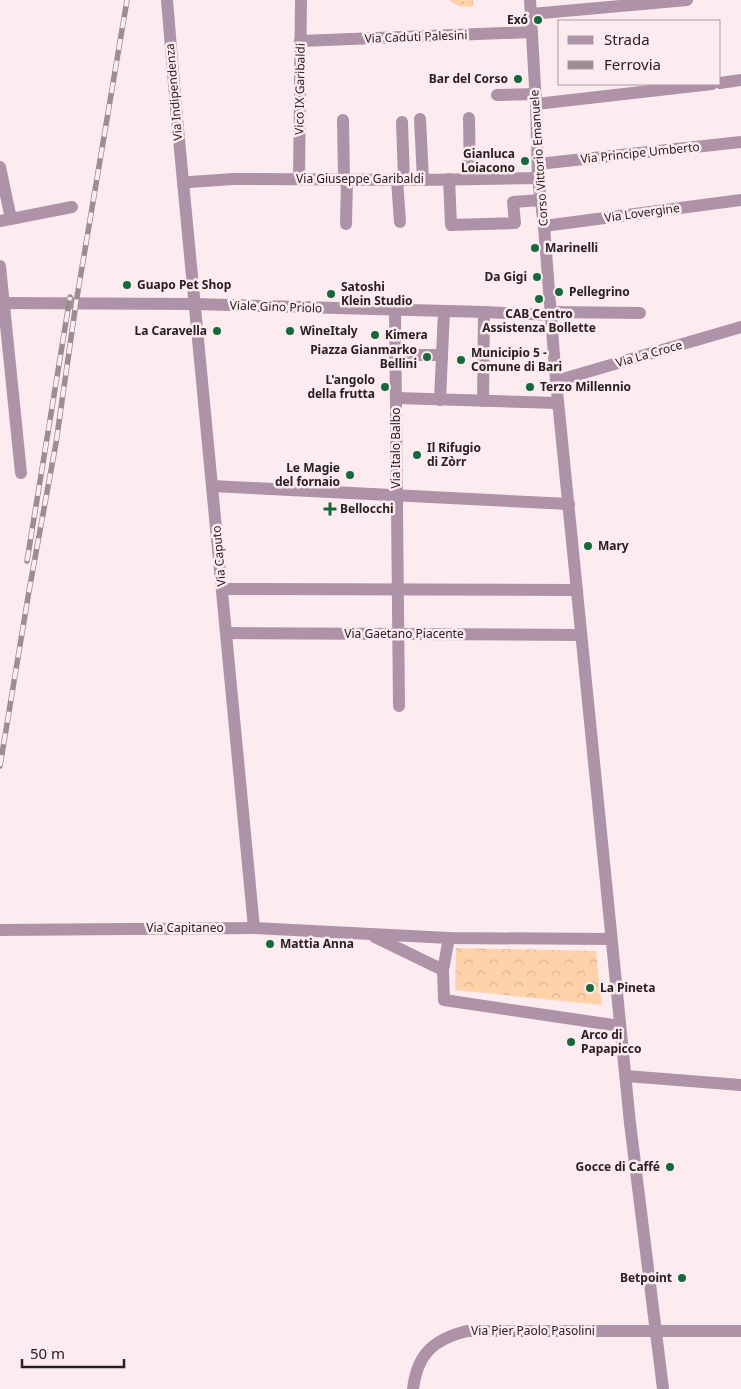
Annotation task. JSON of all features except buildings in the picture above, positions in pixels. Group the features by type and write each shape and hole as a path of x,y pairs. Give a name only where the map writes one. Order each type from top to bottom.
{"street":[{"name":"Via Indipendenza","path":"167,0 183,184"},
{"name":"Vico IX Garibaldi","path":"299,179 301,0"},
{"name":"Corso Vittorio Emanuele","path":"530,0 536,99 538,178 544,226 558,403 630,1123 662,1389"},
{"path":"531,14 687,0"},
{"name":"Via Caduti Palesini","path":"300,42 532,32"},
{"path":"721,83 741,80"},
{"path":"497,95 536,99 700,85"},
{"path":"469,118 470,179"},
{"path":"420,119 423,180"},
{"path":"343,120 346,224"},
{"path":"400,222 402,122"},
{"name":"Via Principe Umberto","path":"538,164 741,142"},
{"path":"0,167 8,206 6,220 72,207"},
{"name":"Via Giuseppe Garibaldi","path":"183,184 233,179 449,180 538,178"},
{"path":"449,180 451,225 515,223 514,202 541,200"},
{"name":"Via Caputo","path":"183,184 254,928"},
{"name":"Via Lovergine","path":"544,226 741,200"},
{"path":"0,266 2,303 21,473"},
{"name":"Viale Gino Priolo","path":"2,303 195,304 484,312 640,313"},
{"name":"Via Italo Balbo","path":"395,310 399,706"},
{"path":"440,400 444,311"},
{"path":"483,401 484,312"},
{"name":"Via La Croce","path":"556,381 741,327"},
{"path":"395,355 442,355"},
{"path":"396,398 558,403"},
{"path":"212,486 569,504"},
{"path":"222,589 577,590"},
{"name":"Via Gaetano Piacente","path":"226,633 581,635"},
{"name":"Via Capitaneo","path":"0,930 254,928 449,938 611,939"},
{"path":"371,935 443,970"},
{"path":"449,938 443,970 444,1000 620,1026"},
{"path":"626,1076 741,1085"},
{"name":"Via Pier Paolo Pasolini","path":"413,1389 415,1375 422,1358 434,1344 450,1335 459,1333 479,1330 741,1331"}],"green space":[{"path":"449,0 473,0 473,7 458,6"},
{"path":"456,948 596,951 602,1005 455,990"}],"railway":[{"path":"0,766 56,443 76,303 127,0"},
{"path":"27,561 70,297"}],"place":[{"name":"Exó","path":"538,20"},
{"name":"Bar del Corso","path":"518,79"},
{"name":"Gianluca Loiacono","path":"525,161"},
{"name":"Marinelli","path":"535,248"},
{"name":"Da Gigi","path":"537,277"},
{"name":"Guapo Pet Shop","path":"127,285"},
{"name":"Pellegrino","path":"559,292"},
{"name":"Satoshi Klein Studio","path":"331,294"},
{"name":"CAB Centro Assistenza Bollette","path":"539,299"},
{"name":"La Caravella","path":"217,331"},
{"name":"WineItaly","path":"290,331"},
{"name":"Kimera","path":"375,335"},
{"name":"Piazza Gianmarko Bellini","path":"427,357"},
{"name":"Municipio 5 - Comune di Bari","path":"461,360"},
{"name":"L'angolo della frutta","path":"385,387"},
{"name":"Terzo Millennio","path":"530,387"},
{"name":"Il Rifugio di Zòrr","path":"417,455"},
{"name":"Le Magie del fornaio","path":"350,475"},
{"name":"Bellocchi","path":"330,509"},
{"name":"Mary","path":"588,546"},
{"name":"Mattia Anna","path":"270,944"},
{"name":"La Pineta","path":"590,988"},
{"name":"Arco di Papapicco","path":"571,1042"},
{"name":"Gocce di Caffé","path":"670,1167"},
{"name":"Betpoint","path":"682,1278"}]}
